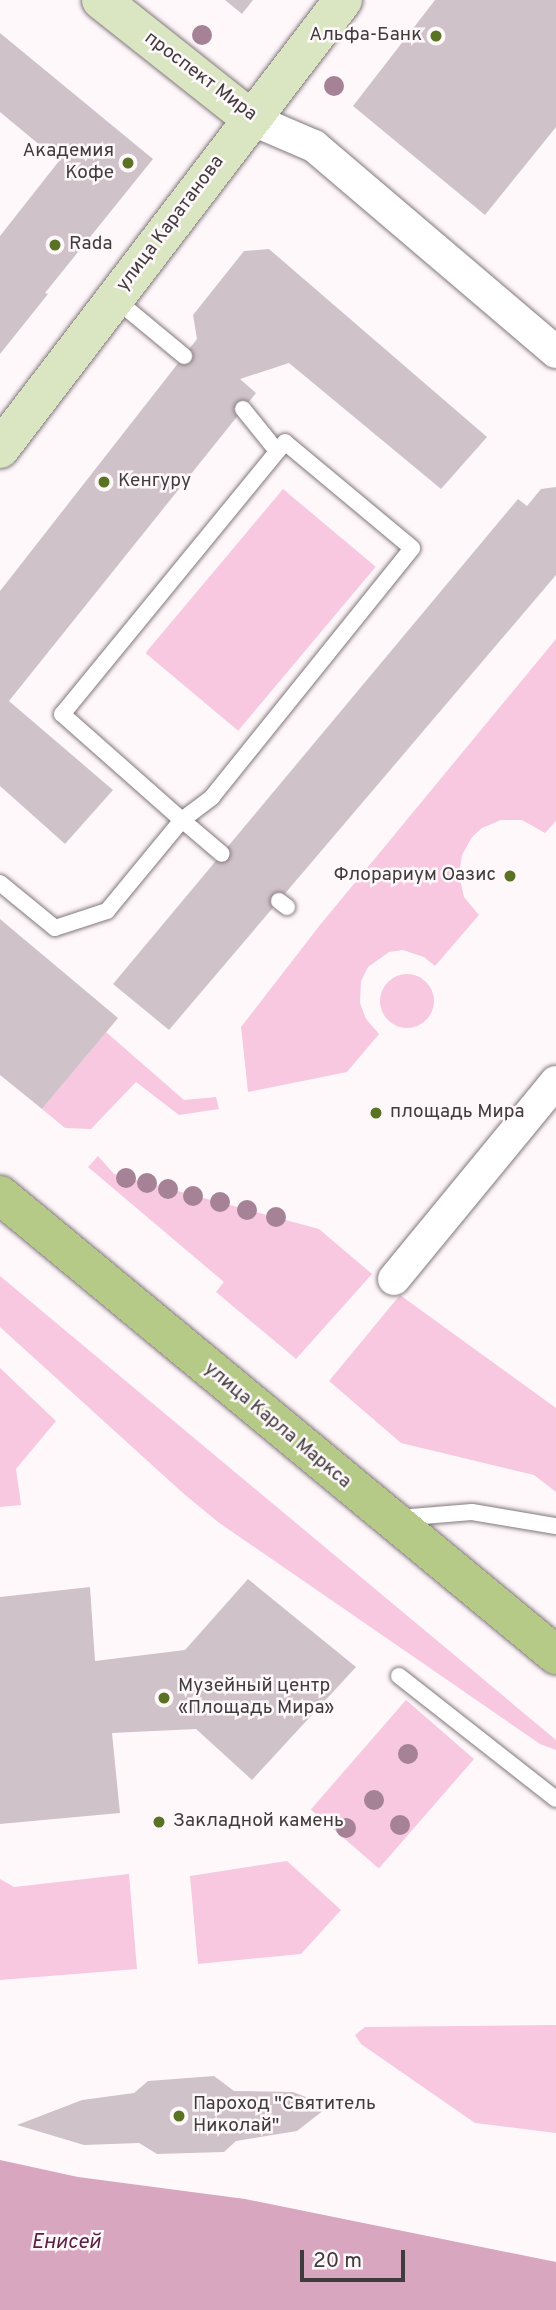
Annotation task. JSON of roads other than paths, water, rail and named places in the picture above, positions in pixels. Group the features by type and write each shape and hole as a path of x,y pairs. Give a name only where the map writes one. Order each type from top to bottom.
{"main road":[{"name":"улица Карла Маркса","path":"0,1195 389,1519 556,1654"}],"street":[{"name":"проспект Мира","path":"101,0 251,119 314,146 556,352"},
{"name":"улица Каратанова","path":"0,449 343,0"},
{"path":"394,1279 556,1082"}],"lane":[{"path":"114,298 184,356"},
{"path":"243,409 277,451"},
{"path":"0,883 55,928 107,911 182,820 212,797 412,548 285,442 62,714 182,820 222,854"},
{"path":"389,1519 472,1511 556,1526"},
{"path":"400,1676 556,1799"}],"water":[{"name":"Енисей","path":"0,2160 78,2177 245,2199 556,2262 556,2310 0,2310"}],"place":[{"name":"Альфа-Банк","path":"436,36"},
{"name":"Академия Кофе","path":"128,163"},
{"name":"Rada","path":"55,245"},
{"name":"Кенгуру","path":"104,482"},
{"name":"Флорариум Оазис","path":"510,876"},
{"name":"площадь Мира","path":"376,1113"},
{"name":"Музейный центр «Площадь Мира»","path":"164,1698"},
{"name":"Закладной камень","path":"159,1822"},
{"name":"Пароход \"Святитель Николай\"","path":"179,2116"}]}
